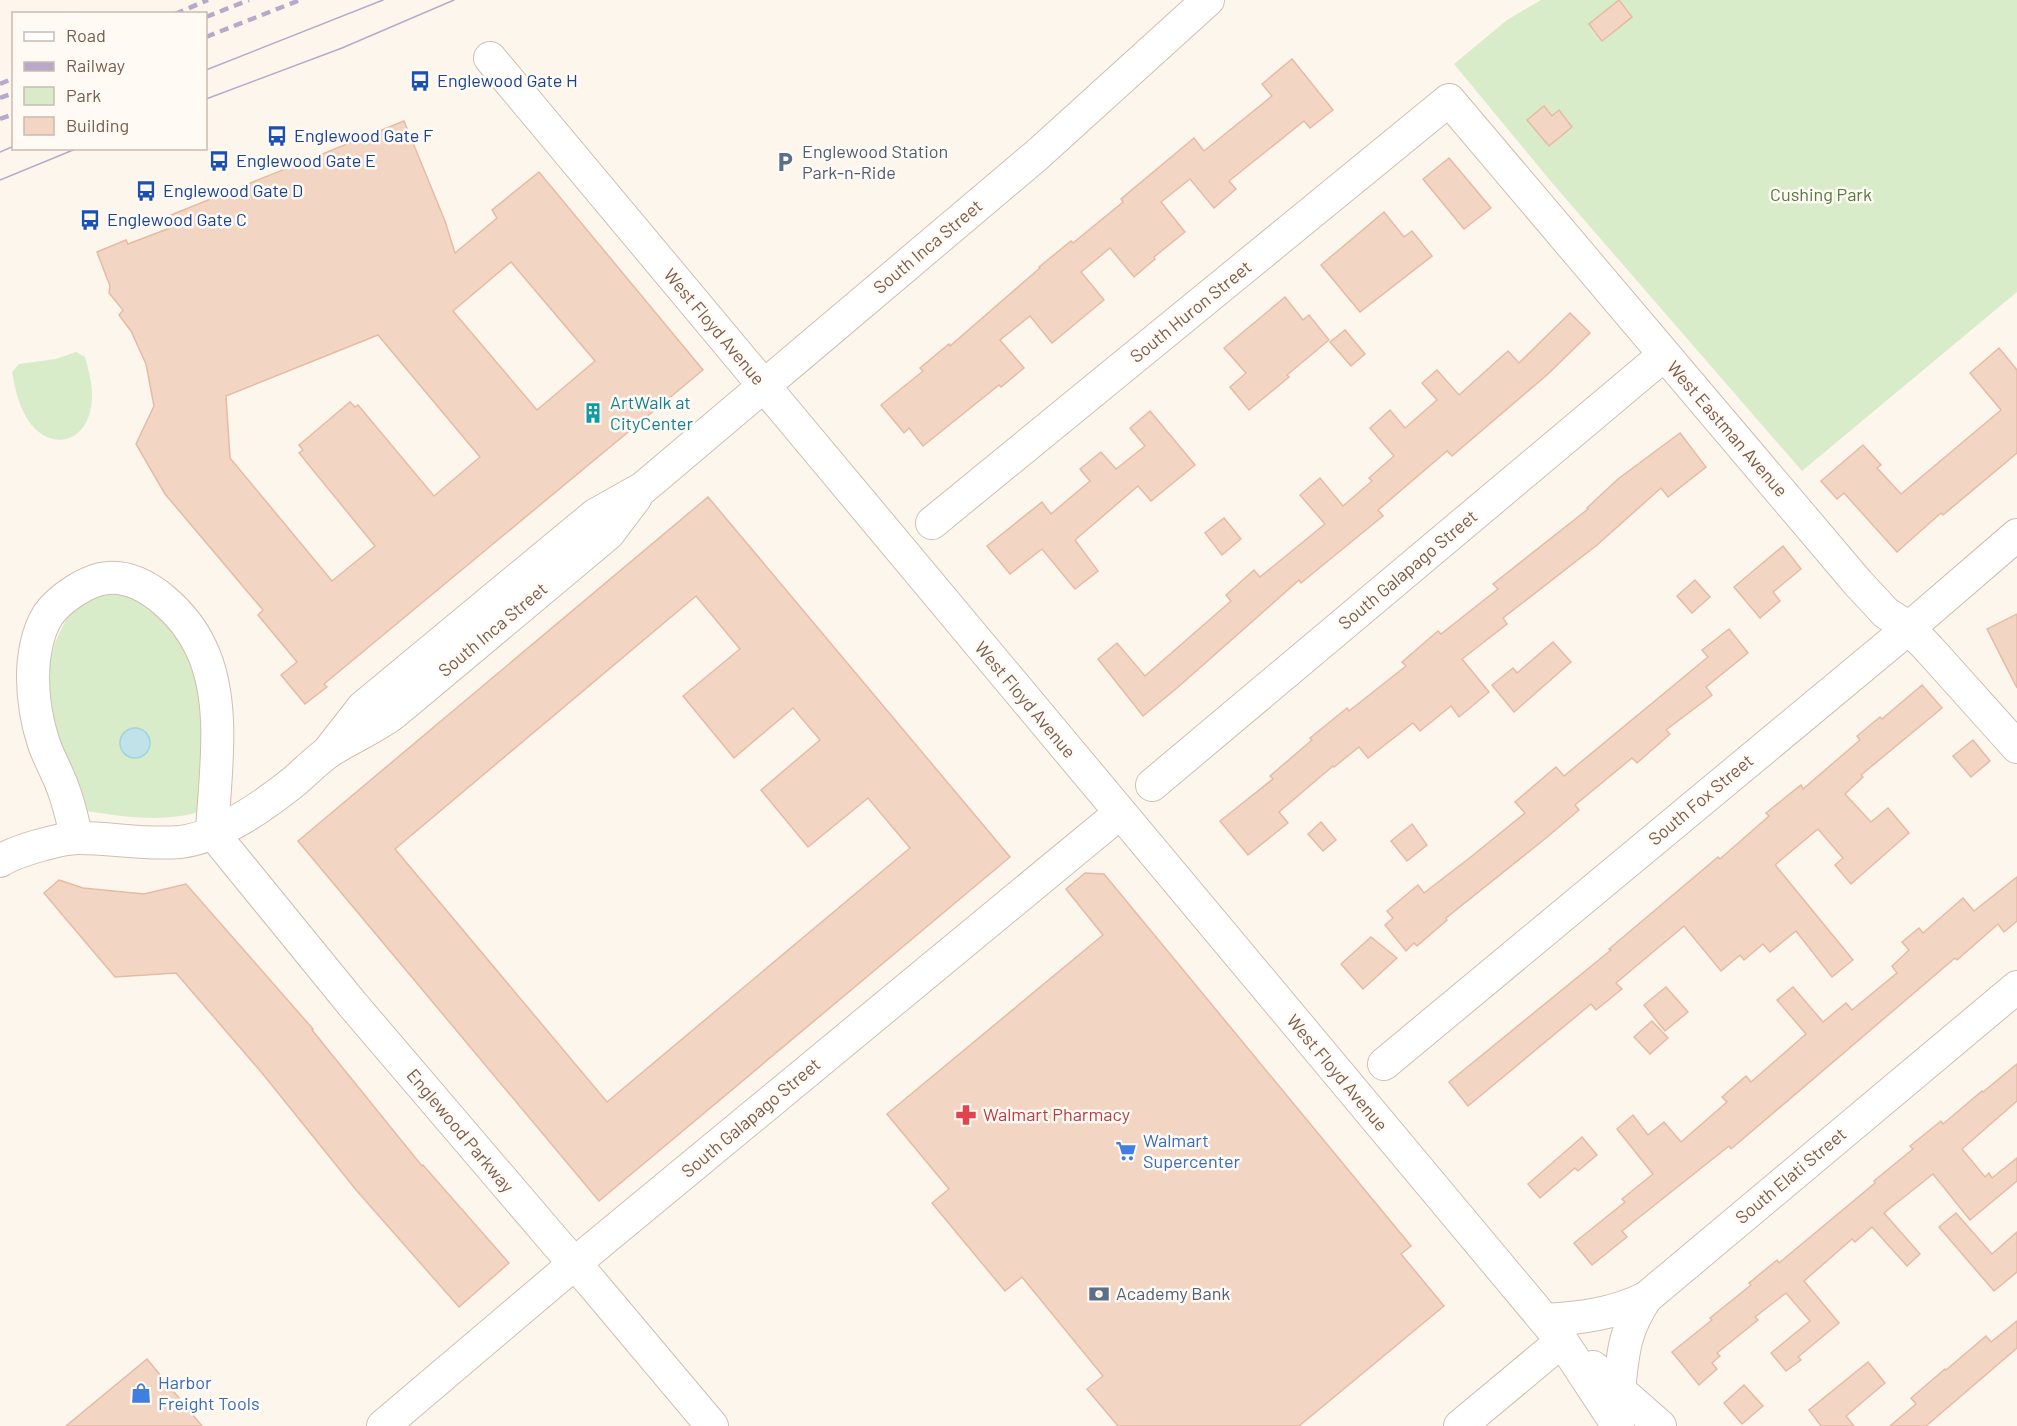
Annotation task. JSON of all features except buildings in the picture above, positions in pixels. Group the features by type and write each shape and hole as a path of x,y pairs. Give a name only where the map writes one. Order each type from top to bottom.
{"street":[{"name":"South Inca Street","path":"0,861 34,847 76,838 128,842 181,842 239,820 270,800 327,753 363,707 595,515 643,488 762,385 1037,155 1208,0"},
{"name":"West Floyd Avenue","path":"490,58 1553,1331 1618,1426"},
{"name":"West Eastman Avenue","path":"1449,100 1858,583 1886,613 1909,628 1962,683 2017,747"},
{"name":"South Huron Street","path":"932,524 1449,100"},
{"name":"South Galapago Street","path":"1152,785 1664,355"},
{"name":"South Fox Street","path":"1384,1064 1909,628 2017,535"},
{"path":"76,838 65,793 44,744 36,712 33,677 36,644 48,615 67,597 86,584 108,578 135,582 162,598 181,618 201,647 213,681 216,719 212,832"},
{"name":"South Galapago Street","path":"383,1426 574,1264 1120,813"},
{"name":"Englewood Parkway","path":"212,832 353,1005 712,1426"},
{"name":"South Elati Street","path":"1553,1331 1573,1318 1612,1312 1646,1298 2017,987"},
{"path":"1619,1391 1623,1352 1629,1329 1646,1298"},
{"name":"West Floyd Avenue","path":"1553,1331 1660,1426"},
{"path":"1460,1426 1553,1331"}],"green space":[{"name":"Cushing Park","path":"1541,0 2017,0 2017,292 1802,471 1553,184 1454,64 1507,20"},
{"path":"76,352 85,357 92,391 90,412 86,423 79,432 63,440 44,436 28,420 22,409 12,372 19,364 56,359"},
{"path":"119,592 149,602 172,624 201,678 202,811 159,818 86,811 59,742 49,695 49,671 54,647 67,619 81,601 96,593"}],"water":[{"path":"135,728 146,732 150,743 146,754 135,758 124,754 120,743 124,732"}],"tram line":[{"path":"207,70 383,0"},
{"path":"207,99 342,48 454,0"},
{"path":"0,152 12,147"},
{"path":"0,180 73,150"}],"railway":[{"path":"180,12 208,0"},
{"path":"207,17 249,0"},
{"path":"207,37 300,0"},
{"path":"0,84 12,79"},
{"path":"0,98 12,94"},
{"path":"0,119 12,115"}],"place":[{"name":"Englewood Gate H","path":"420,81"},
{"name":"Englewood Gate F","path":"277,136"},
{"name":"Englewood Gate E","path":"219,161"},
{"name":"Englewood Station Park-n-Ride","path":"785,162"},
{"name":"Englewood Gate D","path":"146,191"},
{"name":"Englewood Gate C","path":"90,220"},
{"name":"ArtWalk at CityCenter","path":"593,413"},
{"name":"Walmart Pharmacy","path":"966,1115"},
{"name":"Walmart Supercenter","path":"1126,1151"},
{"name":"Academy Bank","path":"1099,1294"},
{"name":"Harbor Freight Tools","path":"141,1393"}]}
